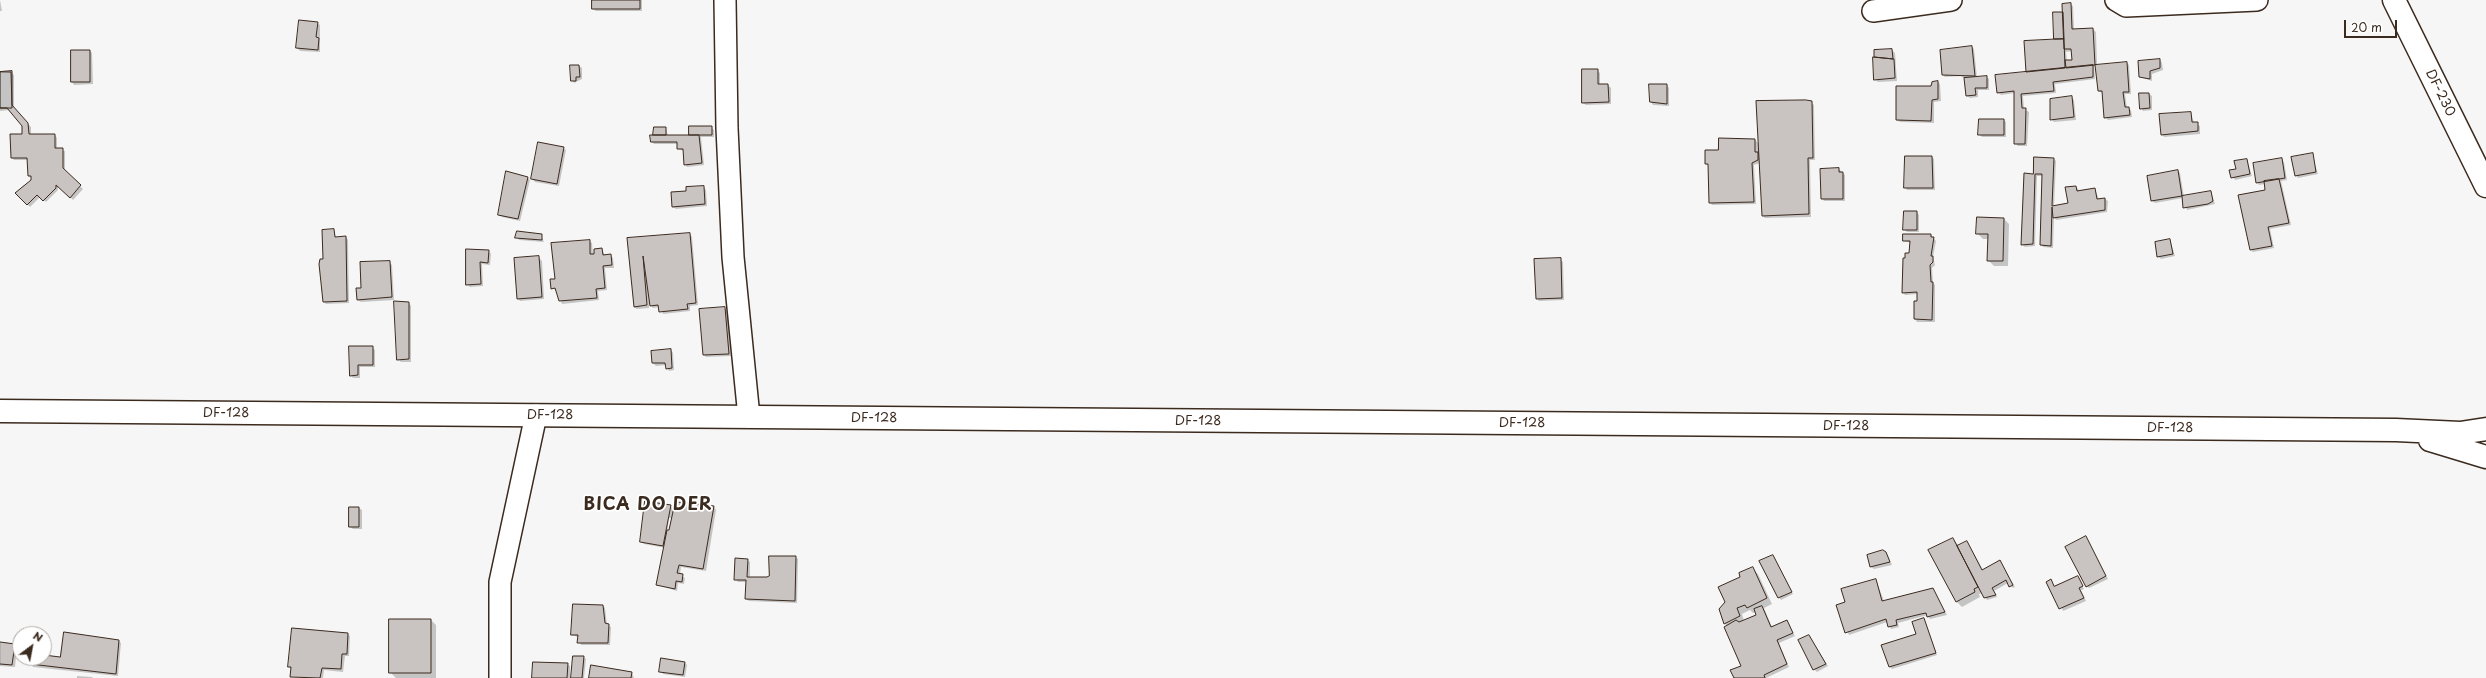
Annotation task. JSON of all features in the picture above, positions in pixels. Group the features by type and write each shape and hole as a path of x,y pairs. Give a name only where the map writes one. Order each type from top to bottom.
{"street":[{"path":"726,0 728,128 733,257 749,417"},
{"path":"1873,11 1951,0"},
{"path":"2116,0 2126,6 2257,0"},
{"name":"DF-230","path":"2394,0 2486,186"},
{"name":"DF-128","path":"0,411 2396,430 2460,433 2486,428"},
{"path":"500,678 500,582 536,415"},
{"name":"DF-128","path":"2396,430 2486,457"}],"building":[{"path":"592,0 640,0 640,9 592,9"},
{"path":"2071,3 2072,29 2093,28 2095,65 2066,68 2065,60 2072,60 2071,49 2064,49 2062,4"},
{"path":"2053,12 2063,12 2064,39 2054,39"},
{"path":"299,20 318,22 316,37 319,38 318,50 296,48"},
{"path":"2064,39 2065,68 2026,72 2024,41"},
{"path":"1972,46 1975,76 1942,75 1940,50"},
{"path":"1892,49 1893,59 1874,57 1874,50"},
{"path":"71,50 90,50 90,82 71,82"},
{"path":"1873,57 1894,59 1895,78 1874,80"},
{"path":"2160,59 2160,68 2150,71 2150,79 2139,77 2138,61"},
{"path":"2127,62 2129,92 2123,92 2125,107 2129,107 2130,115 2104,118 2102,91 2098,91 2095,65"},
{"path":"570,65 579,65 580,77 576,77 576,81 571,81"},
{"path":"2093,65 2093,77 2053,82 2054,91 2021,94 2022,108 2026,108 2025,144 2014,144 2014,91 1997,93 1995,75"},
{"path":"1582,69 1598,69 1598,84 1608,84 1609,102 1582,103"},
{"path":"12,71 12,105 28,123 29,134 55,134 55,148 63,148 63,168 81,185 70,198 56,185 56,188 43,201 37,195 27,205 15,193 31,180 31,176 28,176 27,158 11,158 10,134 22,134 22,126 7,108 0,108 0,72"},
{"path":"0,72 11,72 12,108 0,108"},
{"path":"1987,76 1987,88 1975,88 1976,95 1966,96 1964,78"},
{"path":"1938,81 1938,99 1932,100 1931,121 1896,120 1896,86 1931,86 1932,82"},
{"path":"1649,84 1667,84 1667,104 1650,102"},
{"path":"2139,93 2149,93 2150,108 2140,109"},
{"path":"2072,96 2074,117 2050,120 2050,99"},
{"path":"1756,101 1812,101 1813,158 1808,158 1809,214 1762,216"},
{"path":"2191,112 2192,122 2198,122 2198,131 2161,135 2159,114"},
{"path":"1979,119 2004,119 2004,135 1978,135"},
{"path":"689,126 712,126 712,135 689,135"},
{"path":"654,127 666,127 666,135 653,135"},
{"path":"650,135 699,135 702,163 684,165 683,149 677,149 677,142 651,142"},
{"path":"1719,138 1755,139 1755,152 1758,152 1758,160 1752,163 1754,202 1709,203 1708,164 1705,164 1705,150 1718,150"},
{"path":"538,142 564,147 557,184 531,179"},
{"path":"2313,153 2316,172 2295,176 2291,157"},
{"path":"1905,156 1932,156 1933,188 1904,188"},
{"path":"2034,157 2054,158 2052,206 2068,203 2065,187 2076,186 2077,191 2095,188 2097,199 2105,198 2105,210 2053,218 2052,207 2051,246 2040,245 2042,174 2035,174 2033,244 2021,245 2024,173 2033,174"},
{"path":"2282,158 2285,178 2256,183 2253,163"},
{"path":"2247,159 2250,174 2231,178 2229,170 2236,169 2234,161"},
{"path":"1839,168 1839,172 1843,172 1843,199 1821,199 1820,169"},
{"path":"2178,170 2182,196 2151,201 2147,176"},
{"path":"506,171 528,177 518,219 498,215"},
{"path":"2279,179 2289,223 2268,227 2272,246 2250,250 2238,195 2265,190 2264,181"},
{"path":"704,186 705,204 672,207 671,192 686,191 686,187"},
{"path":"2211,191 2213,201 2208,204 2183,208 2182,196"},
{"path":"1904,211 1917,211 1917,230 1903,230"},
{"path":"1977,217 2004,218 2003,261 1987,261 1988,234 1976,234"},
{"path":"334,229 335,237 346,236 347,301 323,302 319,264 320,259 323,259 322,230"},
{"path":"517,231 542,234 542,240 515,238"},
{"path":"690,233 696,303 687,304 688,309 659,312 658,305 650,306 643,256 647,305 634,307 627,238"},
{"path":"1903,234 1931,234 1931,237 1934,237 1931,256 1933,256 1933,262 1930,265 1931,282 1933,282 1932,320 1914,319 1914,301 1917,301 1917,292 1902,293 1903,258 1905,258 1905,253 1909,253 1910,241 1903,241"},
{"path":"2170,239 2173,254 2157,257 2155,242"},
{"path":"590,240 590,254 594,254 594,249 602,248 603,255 611,254 612,265 603,266 605,288 596,289 597,298 559,301 555,288 551,289 550,279 555,279 551,243"},
{"path":"466,249 489,250 488,263 480,262 481,284 466,285"},
{"path":"539,256 542,297 517,299 514,258"},
{"path":"1561,258 1562,298 1536,299 1534,259"},
{"path":"390,261 392,297 357,300 356,288 361,288 360,262"},
{"path":"394,301 409,302 409,359 397,360"},
{"path":"725,307 729,354 703,355 699,309"},
{"path":"349,346 373,346 373,365 358,365 358,375 350,376"},
{"path":"671,349 672,368 666,369 665,363 652,363 651,351"},
{"path":"645,501 671,505 663,546 640,542"},
{"path":"677,502 714,506 703,569 679,565 677,573 683,574 682,582 676,581 675,589 656,585 667,530 669,530 674,507 676,507"},
{"path":"349,507 359,507 359,527 349,527"},
{"path":"2086,536 2106,576 2086,587 2065,547"},
{"path":"1953,538 1978,587 1974,589 1975,592 1956,602 1928,550"},
{"path":"1967,541 1982,570 2000,560 2013,585 2009,587 2006,580 1992,588 1996,595 1984,598 1957,546"},
{"path":"1883,550 1886,552 1890,562 1870,567 1867,555"},
{"path":"1773,555 1792,592 1778,598 1759,561"},
{"path":"769,556 796,556 795,601 745,599 746,580 734,580 735,558 748,559 747,577 767,577 769,576"},
{"path":"1753,567 1767,598 1747,608 1745,605 1737,608 1740,616 1724,624 1719,609 1725,602 1718,587 1740,577 1739,573"},
{"path":"2078,576 2083,586 2079,588 2084,598 2059,609 2046,582 2051,579 2054,586"},
{"path":"1876,579 1882,601 1933,588 1945,612 1927,617 1926,613 1896,620 1897,625 1888,627 1886,619 1845,633 1836,605 1845,602 1841,589"},
{"path":"573,604 603,605 605,623 609,624 608,643 577,643 578,635 571,635"},
{"path":"1762,606 1771,627 1787,620 1793,633 1777,640 1787,664 1764,675 1765,678 1734,678 1730,670 1741,666 1724,627 1736,620 1739,622 1756,615 1754,609"},
{"path":"1924,618 1936,653 1889,667 1881,645 1916,634 1912,622"},
{"path":"389,619 431,619 431,673 389,673"},
{"path":"292,628 348,633 347,654 342,654 341,669 322,668 320,678 290,677 291,667 288,667"},
{"path":"64,632 119,640 116,674 47,666 52,666 52,656 60,657"},
{"path":"1809,635 1826,664 1813,670 1798,640"},
{"path":"0,642 12,644 12,665 0,664"},
{"path":"573,656 584,656 582,678 571,678"},
{"path":"661,658 685,662 683,675 659,672"},
{"path":"533,662 568,663 567,678 532,678"},
{"path":"591,665 632,672 631,678 589,678"}],"district":[{"name":"BICA DO DER","path":"648,505"}]}
